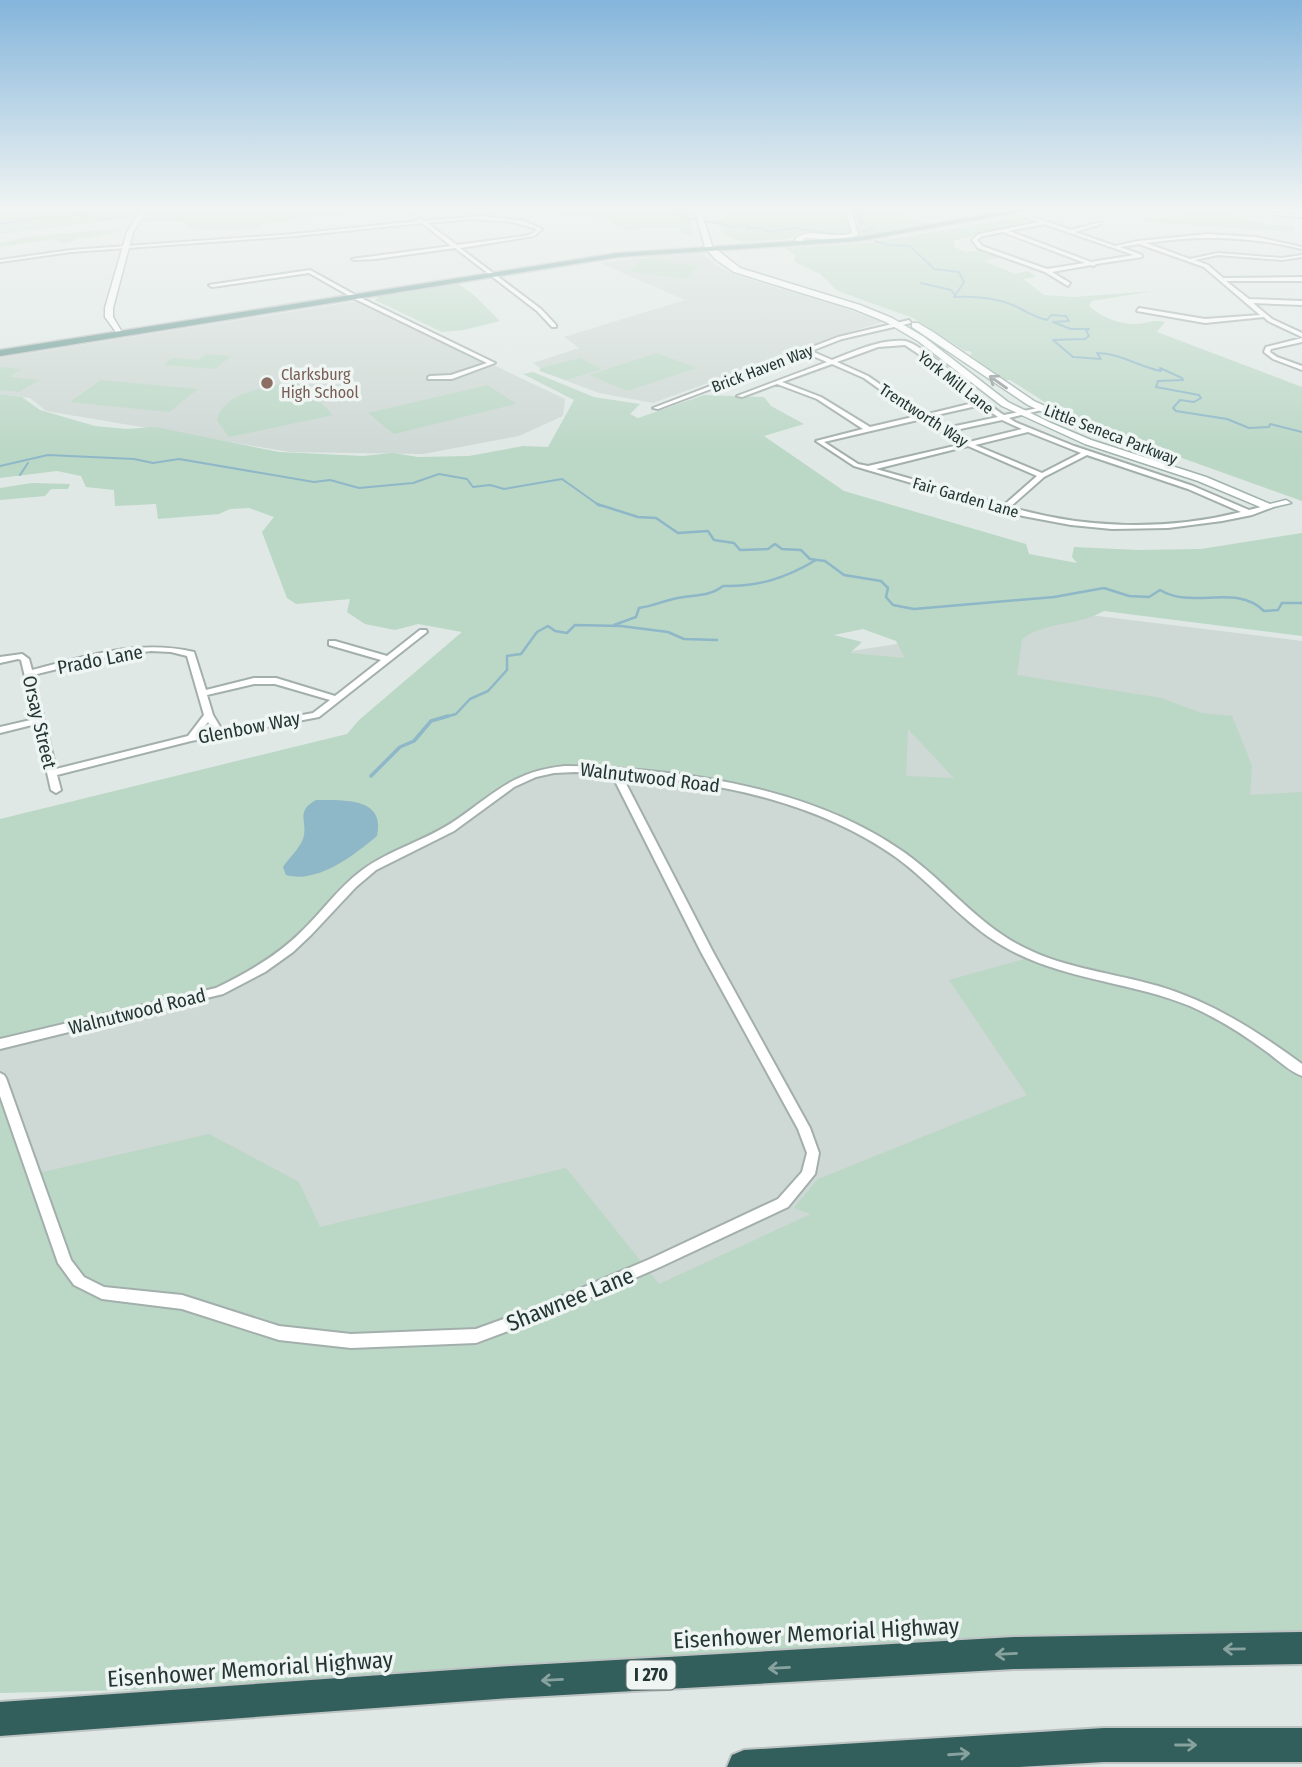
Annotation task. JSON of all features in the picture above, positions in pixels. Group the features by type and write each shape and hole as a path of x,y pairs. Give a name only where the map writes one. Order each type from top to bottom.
{"highway":[{"name":"Eisenhower Memorial Highway","path":"0,1719 497,1683 1014,1653 1302,1648"},
{"path":"744,1767 1104,1745 1302,1745"}],"main road":[{"path":"0,353 406,289"}],"street":[{"path":"114,289 109,317 119,334"},
{"path":"340,289 492,363 452,377 430,378"},
{"path":"511,289 539,310 554,326"},
{"name":"Little Seneca Parkway","path":"800,289 857,307 895,324 921,339 1005,404 1023,413 1088,442 1202,478 1269,508"},
{"name":"Little Seneca Parkway","path":"820,289 859,301 939,338 1002,385 1042,408 1102,434 1246,485"},
{"path":"1235,289 1263,316 1302,337"},
{"path":"1248,302 1302,303"},
{"path":"1139,310 1205,321 1263,316"},
{"name":"Brick Haven Way","path":"656,408 840,338 909,322"},
{"path":"1302,337 1268,348 1268,352 1275,358 1302,368"},
{"name":"York Mill Lane","path":"740,396 877,345 906,343 981,403 1003,417 1087,452 1196,488 1248,513"},
{"name":"Trentworth Way","path":"807,351 881,386 969,445 1042,476"},
{"path":"776,382 819,398 868,429"},
{"name":"Fair Garden Lane","path":"981,403 819,441 867,469 1055,521 1112,527 1168,526 1248,513 1286,503 1256,490"},
{"path":"945,430 1042,408"},
{"path":"867,469 1029,429"},
{"path":"1005,508 1042,476 1087,452"},
{"name":"Glenbow Way","path":"52,772 191,738 316,715 423,632"},
{"path":"331,643 387,659"},
{"name":"Prado Lane","path":"28,674 134,650 171,648 191,654 209,715 219,733"},
{"name":"Orsay Street","path":"0,660 19,656 25,659 56,790"},
{"path":"204,693 254,681 276,681 336,699"},
{"path":"191,738 209,715"},
{"path":"0,730 39,721"},
{"name":"Walnutwood Road","path":"0,1044 219,991 250,976 297,943 352,884 373,868 450,828 509,786 530,775 564,768 694,779 757,792 810,810 861,832 901,856 961,910 1017,949 1045,962 1177,996 1244,1027 1302,1071"},
{"name":"Shawnee Lane","path":"0,1078 65,1263 79,1281 102,1293 182,1302 279,1334 351,1341 476,1336 630,1274 783,1203 808,1174 813,1153 804,1128 707,952 614,771"}],"shaded area":[{"path":"661,289 784,289 882,322 653,403 599,393 540,371 533,363 579,348 564,337 685,300"},
{"name":"Clarksburg High School","path":"359,301 565,399 563,416 519,436 423,454 290,452 46,411 30,398 0,394 0,358"},
{"path":"1089,615 1302,641 1302,1585 0,1644 0,824 586,691"}],"green space":[{"path":"419,289 466,289 500,321 464,330 442,332 375,300 380,296"},
{"path":"836,289 1037,289 1044,295 1074,297 1154,291 1092,301 1089,306 1118,322 1165,322 1157,332 1302,387 1302,501 1154,448 1154,445 1095,425 1051,406 1010,380 1004,380 969,354 973,354 969,351 913,318"},
{"path":"657,353 697,368 627,391 589,375"},
{"path":"206,354 231,356 215,369 163,365 172,358 198,360"},
{"path":"580,358 602,369 566,380 540,371 540,368"},
{"path":"0,367 21,369 10,377 39,380 19,392 0,390"},
{"path":"533,372 594,397 640,404 630,414 638,418 704,395 764,397 771,406 804,424 764,436 844,491 1026,544 1029,554 1077,563 1072,557 1074,547 1201,549 1302,533 1302,636 1104,611 1084,619 1041,629 1022,639 1017,675 1161,698 1201,713 1232,716 1252,766 1250,795 1302,792 1302,1663 0,1693 0,1078 34,1174 209,1134 299,1182 320,1227 566,1168 659,1284 811,1214 794,1208 818,1179 1027,1095 949,980 1031,957 1017,949 901,856 861,833 784,802 694,779 564,767 531,775 450,829 373,868 297,943 219,991 0,1044 0,819 347,734 359,720 462,632 418,624 395,630 365,624 347,612 350,599 296,604 287,598 262,532 274,517 249,508 230,509 219,514 158,519 156,504 115,506 114,490 86,487 81,476 57,471 0,478 0,394 22,397 40,410 95,426 126,429 155,427 279,452 363,456 393,453 418,457 469,456 523,446 548,447 574,400 523,374","holes":["863,629 896,641 905,658 850,653 862,642 834,635","908,729 954,778 906,776"]},
{"path":"101,380 198,389 169,412 70,402"},
{"path":"300,381 333,415 229,437 217,420 221,410 240,396 265,387"},
{"path":"488,385 516,404 394,434 368,413"},
{"path":"32,483 70,484 68,489 51,489 45,496 0,500 0,488"}],"water":[{"path":"316,800 350,801 369,807 378,823 377,836 347,859 323,872 298,877 286,875 283,867 303,839 304,813 309,804"}],"waterway":[{"path":"949,289 954,294"},
{"path":"959,289 954,297 997,300 1047,320 1051,315 1066,316 1069,321 1053,322 1071,329 1089,329 1086,330 1089,336 1085,339 1053,340 1073,357 1101,359 1097,353 1105,354 1161,371 1160,368 1182,378 1183,380 1158,381 1156,387 1199,395 1201,398 1194,402 1180,400 1173,408 1176,411 1227,419 1249,428 1269,427 1270,424 1302,432"},
{"path":"0,466 48,455 134,459 153,463 179,459 314,482 330,480 359,488 413,483 439,474 467,479 473,487 490,485 504,489 562,479 597,504"},
{"path":"20,475 28,463"},
{"path":"597,504 638,517 656,518 678,533 708,531 714,540 734,543 740,550 768,549 775,544 782,549 801,550 810,559 825,561 844,575 881,581 888,588 886,597 893,605 914,609 1054,597 1104,588 1129,596 1149,597 1160,590 1186,598 1227,597 1253,603 1264,611 1278,610 1282,603 1302,603"},
{"path":"614,625 636,617 639,608 679,597 705,594 723,586 748,585 771,580 816,560"},
{"path":"442,718 456,714 470,699 488,691 507,670 507,656 521,654 537,632 548,626 555,631 567,633 575,625 621,626 668,632 684,639 717,640"},
{"path":"371,776 400,747 414,741 431,721 448,716"}],"place":[{"name":"Clarksburg High School","path":"267,383"}]}
